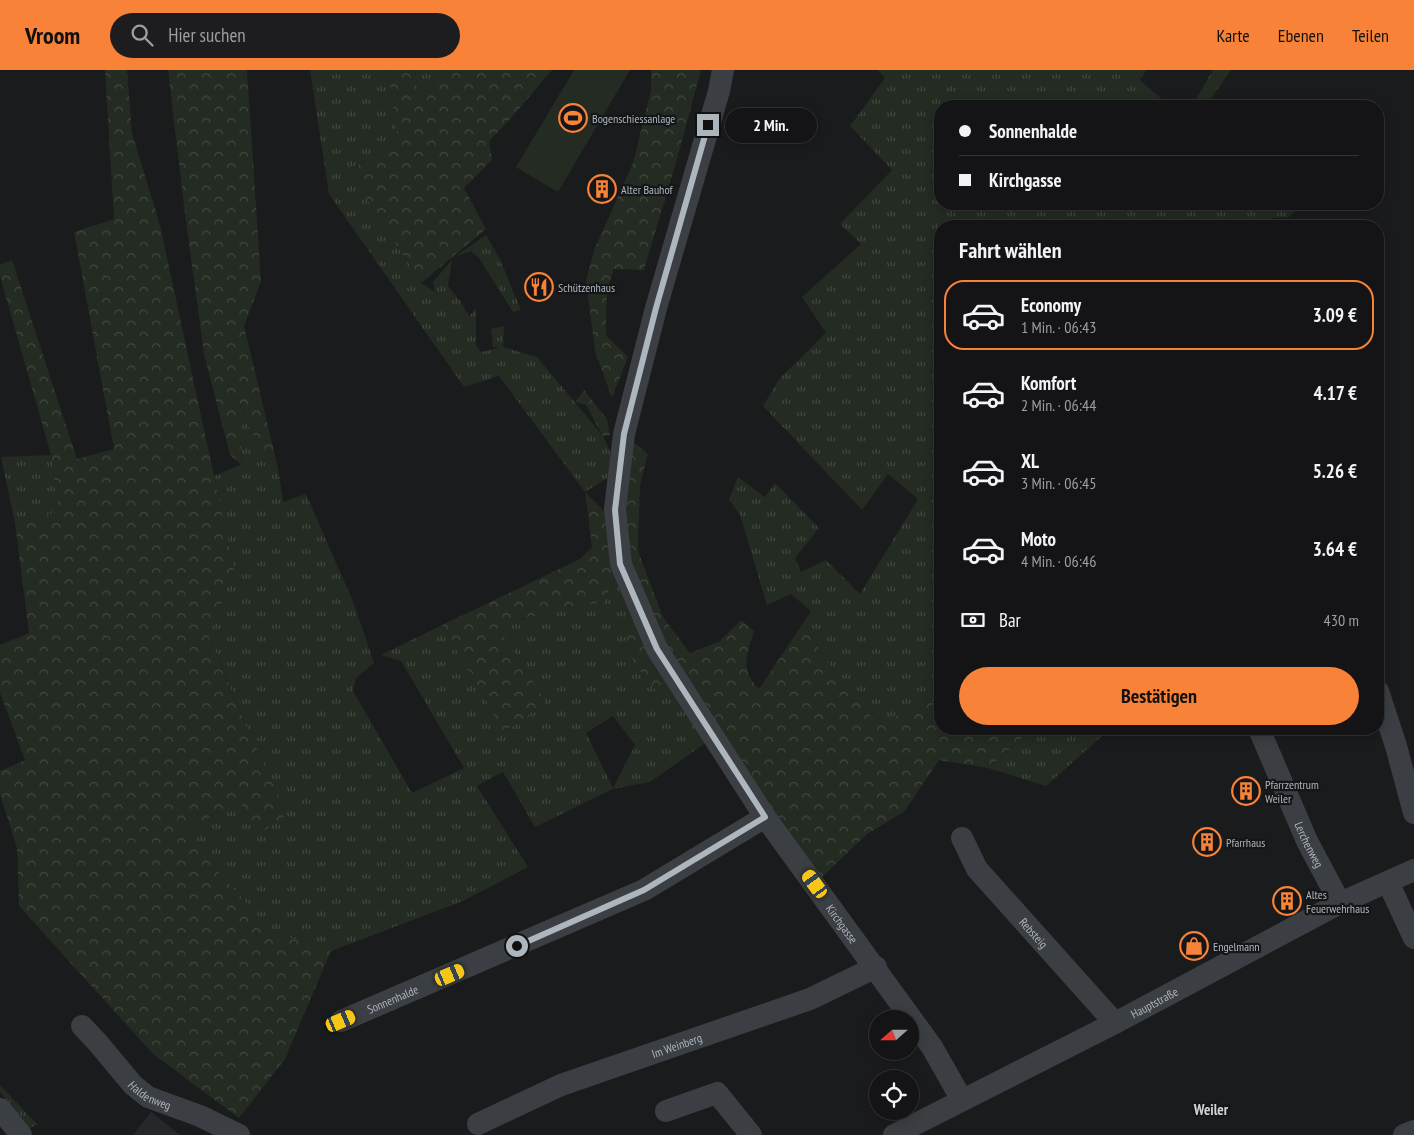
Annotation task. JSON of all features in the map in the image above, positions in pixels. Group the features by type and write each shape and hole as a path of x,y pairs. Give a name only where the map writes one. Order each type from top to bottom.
{"street":[{"name":"Kirchgasse","path":"722,70 719,90 656,308 624,434 615,510 620,564 657,649 765,817 876,967 932,1047 962,1100"},
{"path":"1384,709 1414,813"},
{"name":"Lerchenweg","path":"1262,735 1307,841 1340,903"},
{"name":"Sonnenhalde","path":"341,1021 644,890 765,817"},
{"name":"Rebsteig","path":"962,838 977,870 1115,1023"},
{"name":"Hauptstraße","path":"894,1135 1115,1023 1340,903 1414,870"},
{"path":"1388,882 1414,938"},
{"name":"Im Weinberg","path":"478,1124 562,1085 810,998 876,967"},
{"name":"Haldenweg","path":"82,1026 133,1085 148,1097 200,1116 238,1135"},
{"path":"666,1111 716,1093 751,1135"},
{"path":"0,1109 20,1135"},
{"path":"1404,1135 1414,1131"}],"shaded area":[{"path":"151,1112 180,1135 133,1135"}],"green space":[{"path":"105,70 127,70 132,133 160,225 234,569 209,636 245,723 287,814 258,835 239,801 182,832 273,932 331,951 285,1059 239,1118 153,1054 19,906 17,848 0,794 0,771 25,760 0,693 0,645 29,633 15,523 59,512 51,455 0,276 0,265 12,260 77,459 114,449 74,232 114,219"},
{"path":"168,70 247,70 261,281 244,326 278,468 266,466 238,400 242,465 230,455 204,354"},
{"path":"310,70 388,70 398,140 349,171 421,283 435,292 433,282 452,260 448,286 461,302 469,317 476,308 476,345 481,352 499,348 493,347 491,329 504,326 503,347 537,357 603,436 619,471 585,492 499,376 464,387 329,194"},
{"path":"388,70 415,70 417,88 428,92 441,70 552,70 489,141 492,160 464,188 486,229 421,283 349,171 398,140"},
{"path":"415,70 441,70 428,92 417,88"},
{"name":"Bogenschiessanlage","path":"574,70 630,70 558,192 516,167"},
{"path":"651,70 701,70 644,270 614,269 607,290 606,335 628,357 612,398 595,351 586,280 595,248 633,163 651,90"},
{"path":"878,70 1146,70 1140,80 1163,100 934,100 934,210 1296,210 1289,217 1273,218 1271,220 934,220 934,701 877,725 824,657 803,623 811,611 791,594 767,605 740,515 729,499 738,477 765,497 775,483 819,528 795,558 801,572 826,560 860,594 918,499 888,474 862,510 763,406 780,378 826,333 802,297 861,244 840,224 892,170 850,126 885,78"},
{"path":"1213,70 1231,70 1210,100 1196,100"},
{"path":"486,235 499,257 521,310 513,312 479,258 471,251 456,256"},
{"path":"584,390 607,419 610,435 603,436 586,405 575,402"},
{"path":"237,399 266,465 278,468 283,502 306,494 354,604 374,663 356,678 353,691 412,793 464,768 401,661 381,655 442,625 505,732 545,702 498,628 552,608 604,603 621,564 657,692 682,687 714,737 650,782 613,789 535,827 503,772 477,786 528,867 463,901 331,951 273,932 181,832 239,801 245,723 209,635 234,569 214,476 242,464","holes":["613,716 635,745 613,788 586,733"]},
{"path":"624,434 648,454 640,485 638,551 663,617 690,653 719,642 741,620 754,631 746,661 749,675 759,689 803,623 824,657 877,724 934,701 934,735 1026,735 988,768 939,760 904,812 867,834 815,884 682,687 657,692 634,663 625,635 641,613 620,565 604,603 552,608 498,628 546,702 504,732 442,625 580,559 592,547 585,492 607,514"},
{"path":"51,455 59,512 15,523 1,457"},
{"path":"1026,735 1103,735 1046,786 988,768"},
{"path":"0,1085 37,1124 29,1129 0,1092"}],"place":[{"name":"Bogenschiessanlage","path":"573,118"},
{"name":"Alter Bauhof","path":"602,189"},
{"name":"Schützenhaus","path":"539,287"},
{"name":"Pfarrzentrum Weiler","path":"1246,791"},
{"name":"Pfarrhaus","path":"1207,842"},
{"name":"Altes Feuerwehrhaus","path":"1287,901"},
{"name":"Engelmann","path":"1194,946"}],"district":[{"name":"Weiler","path":"1211,1109"}],"route":[{"path":"517,946 644,890 765,817 657,649 620,564 615,510 624,434 656,308 708,125"}]}
